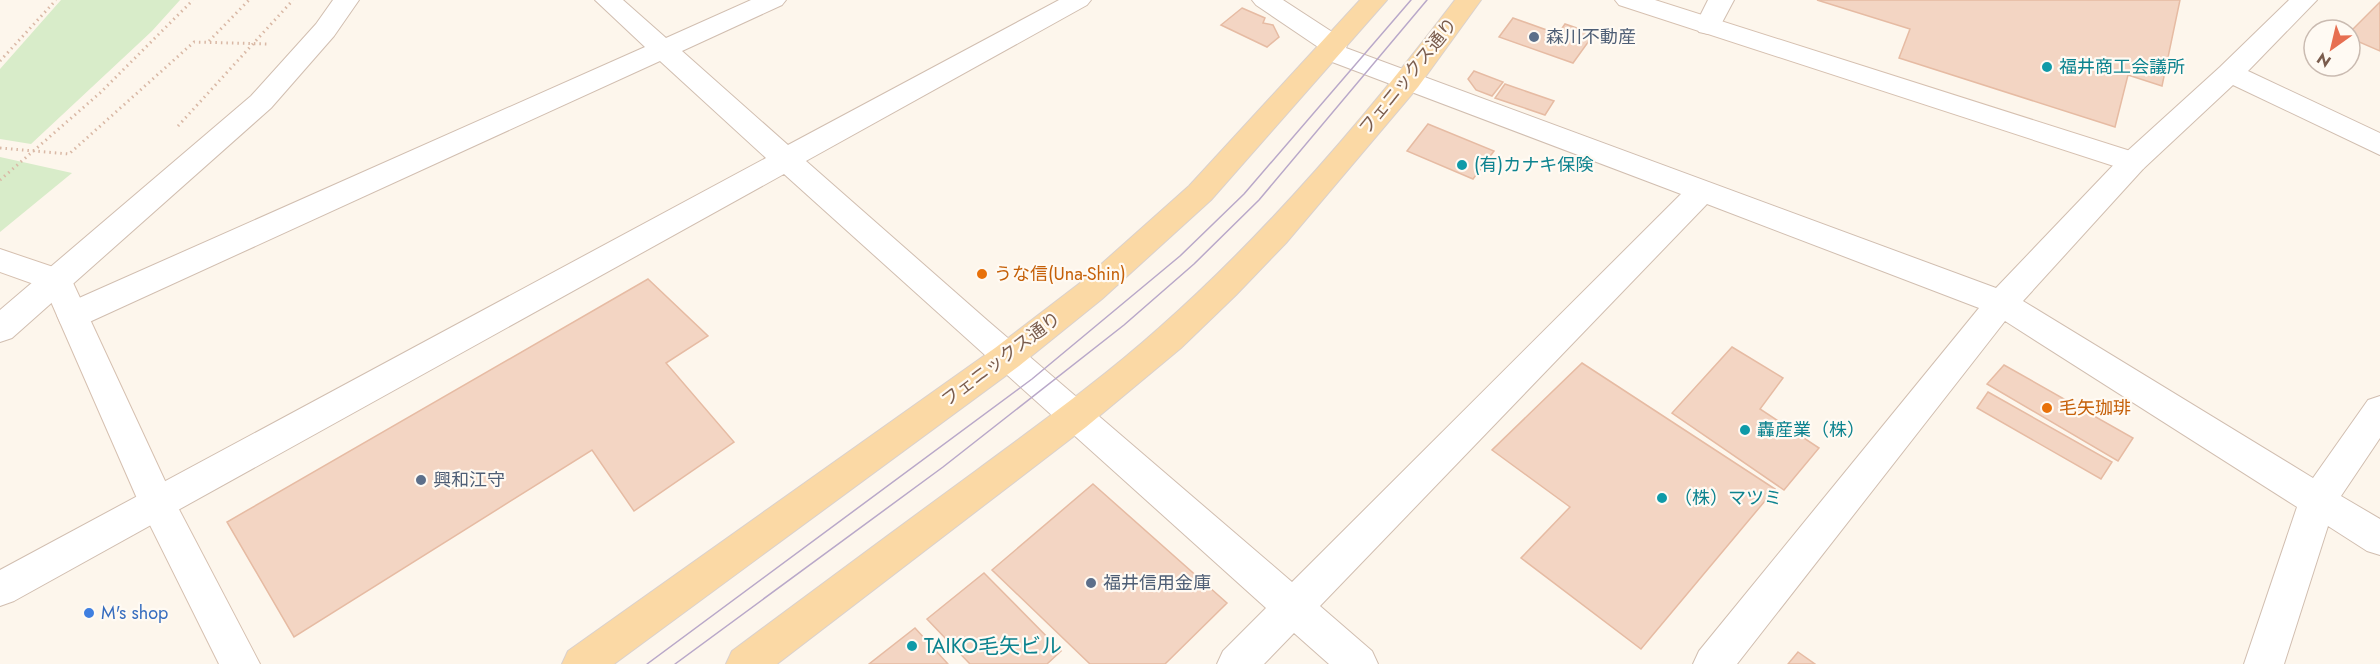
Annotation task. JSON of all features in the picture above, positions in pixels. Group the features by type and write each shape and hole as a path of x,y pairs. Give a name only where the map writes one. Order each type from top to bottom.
{"main road":[{"name":"フェニックス通り","path":"582,664 1007,357 1091,291 1200,193 1374,0"},
{"name":"フェニックス通り","path":"746,664 1074,417 1169,339 1225,287 1275,235 1408,81 1468,0"}],"street":[{"path":"0,329 261,102 346,0"},
{"path":"608,0 1074,417 1358,664"},
{"path":"73,315 773,0"},
{"path":"0,589 1078,0"},
{"path":"1265,0 1331,48 1408,81 2001,303 2380,539"},
{"path":"1628,0 2133,162"},
{"path":"1708,26 1721,0"},
{"path":"1713,664 2001,303 2133,162 2230,74 2304,0"},
{"path":"2230,74 2380,145"},
{"path":"1237,664 1702,191"},
{"path":"12,265 57,280 157,503 240,664"},
{"path":"2264,664 2318,500 2380,410"}],"path":[{"path":"0,61 56,0"},
{"path":"0,180 36,151 150,45 193,0"},
{"path":"208,42 249,0"},
{"path":"176,128 293,0"},
{"path":"0,148 69,154 194,42 310,46"}],"green space":[{"path":"61,0 180,0 152,31 31,144 0,139 0,69"},
{"path":"0,157 72,173 0,232"}],"building":[{"name":"福井商工会議所","path":"1817,0 2180,0 2162,86 2128,75 2115,127 1899,58 1910,29"},
{"path":"2380,2 2380,51 2362,43 2362,20"},
{"path":"1242,8 1265,18 1263,23 1273,25 1279,37 1267,47 1221,25"},
{"path":"1513,18 1558,34 1565,24 1594,34 1573,63 1499,37"},
{"path":"1474,71 1503,82 1492,96 1476,90 1468,79"},
{"path":"1505,84 1554,101 1545,115 1495,98"},
{"name":"(有)カナキ保険","path":"1428,124 1494,151 1473,179 1407,151"},
{"name":"興和江守","path":"648,279 708,336 666,363 734,442 634,511 592,450 294,637 227,522"},
{"name":"轟産業（株）","path":"1732,347 1783,378 1760,409 1819,448 1784,490 1672,413"},
{"name":"（株）マツミ","path":"1582,363 1775,489 1641,649 1521,558 1570,507 1492,450"},
{"path":"2004,365 2133,438 2118,461 1987,384"},
{"path":"1988,392 2112,462 2101,479 1977,408"},
{"path":"1093,484 1227,603 1165,664 1090,664 992,570"},
{"path":"984,573 1061,651 1047,664 970,664 927,619"},
{"name":"TAIKO毛矢ビル","path":"915,628 948,664 869,664"},
{"path":"1798,652 1815,664 1788,664"}],"tram line":[{"path":"647,664 1032,379 1180,256 1244,194 1411,0"},
{"path":"675,664 943,467 1124,325 1194,264 1259,200 1427,0"}],"place":[{"name":"森川不動産","path":"1534,37"},
{"name":"福井商工会議所","path":"2047,67"},
{"name":"(有)カナキ保険","path":"1462,165"},
{"name":"うな信(Una-Shin)","path":"982,274"},
{"name":"毛矢珈琲","path":"2047,408"},
{"name":"轟産業（株）","path":"1745,430"},
{"name":"興和江守","path":"421,480"},
{"name":"（株）マツミ","path":"1662,498"},
{"name":"福井信用金庫","path":"1091,583"},
{"name":"M's shop","path":"89,613"},
{"name":"TAIKO毛矢ビル","path":"912,646"}]}
